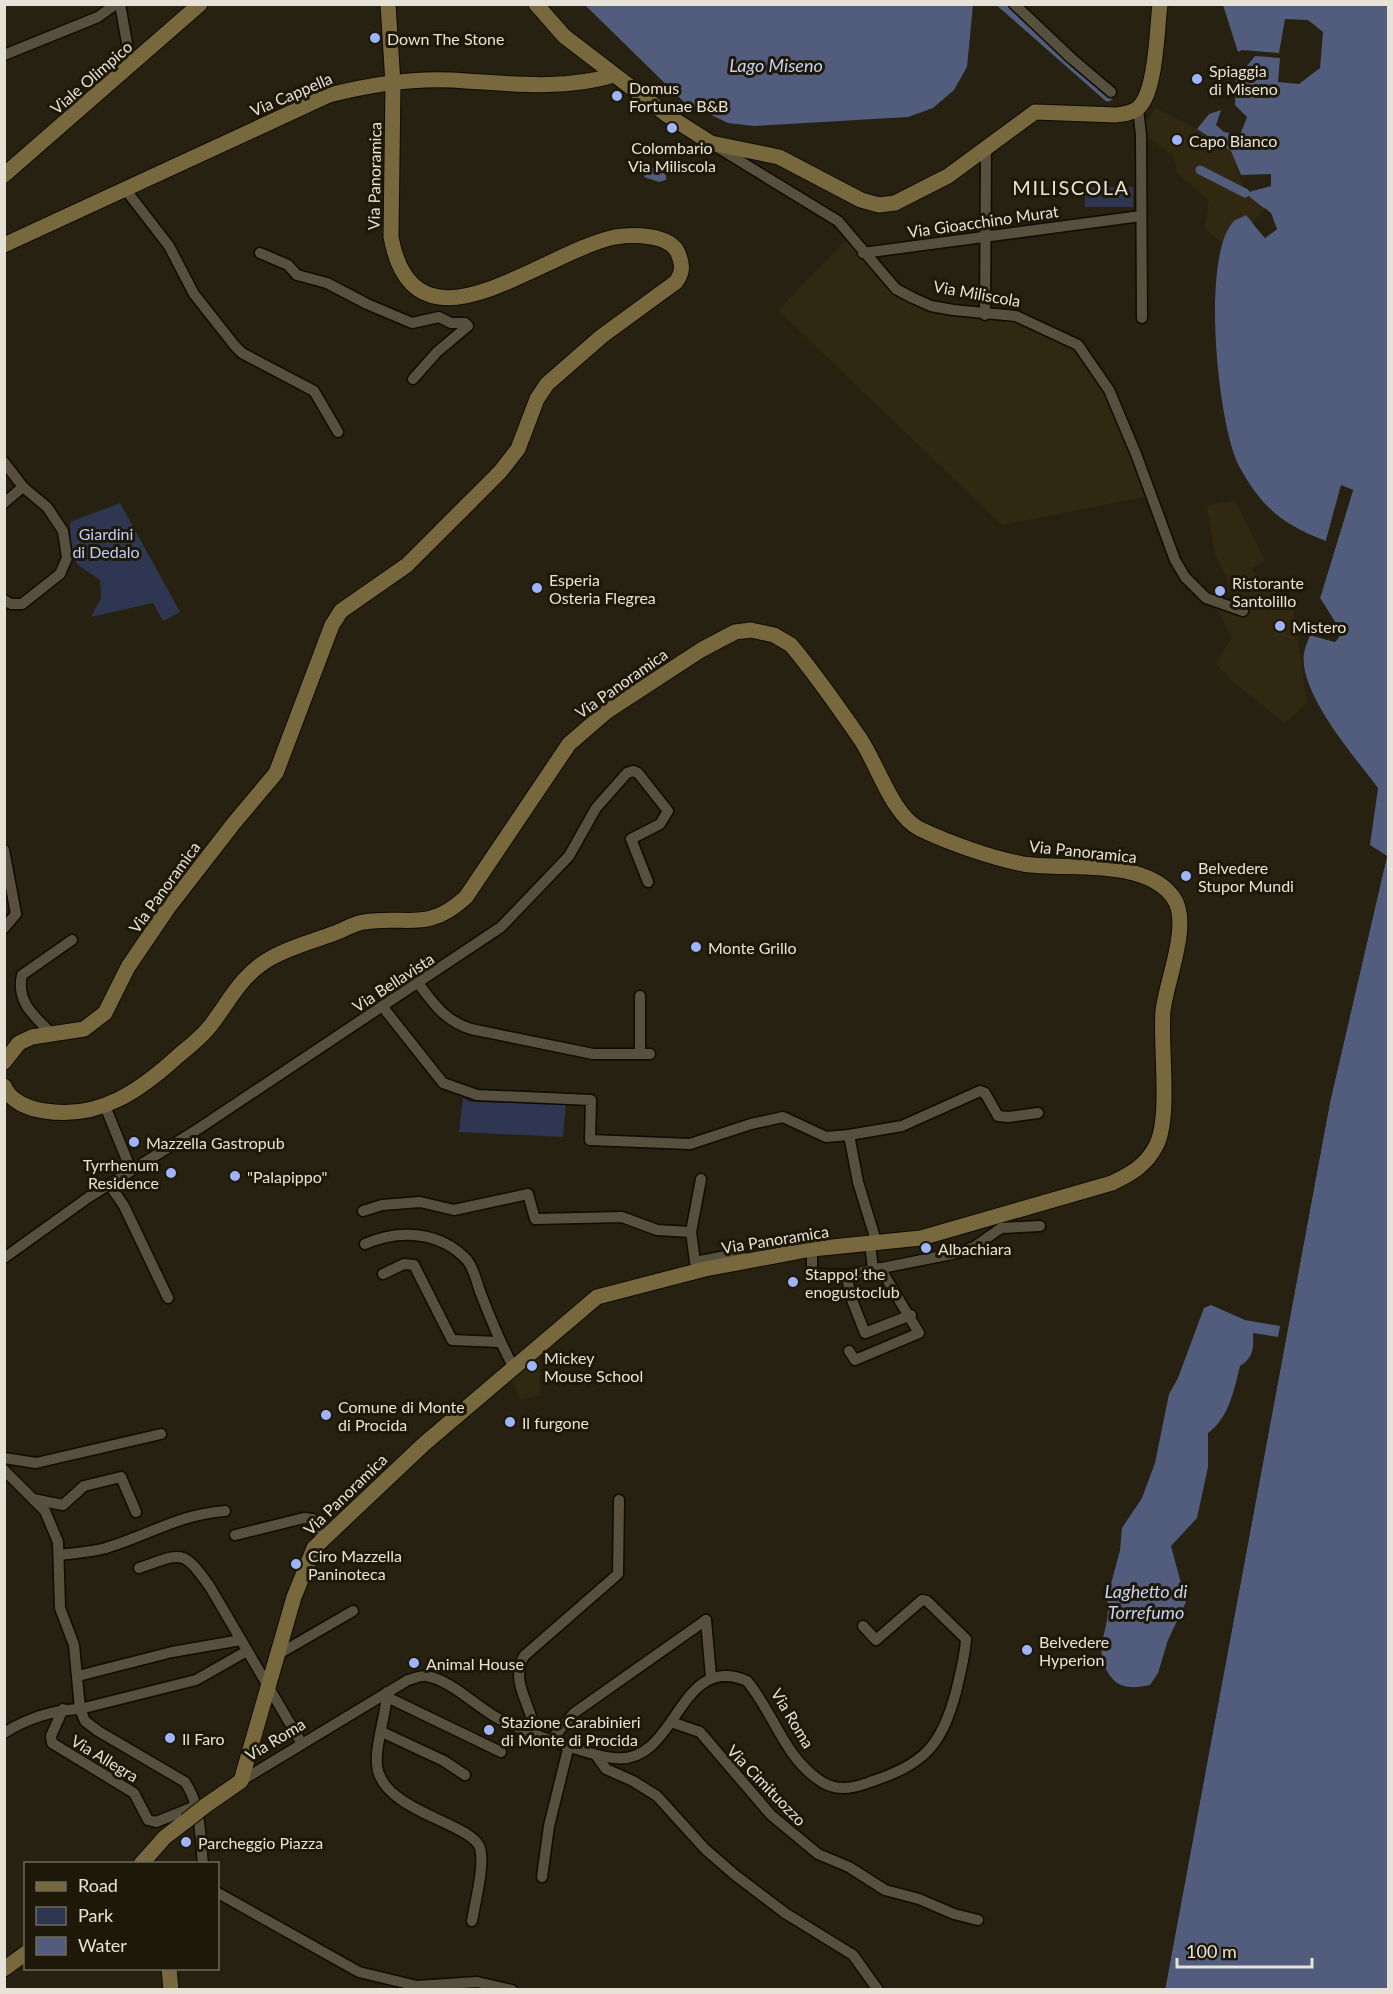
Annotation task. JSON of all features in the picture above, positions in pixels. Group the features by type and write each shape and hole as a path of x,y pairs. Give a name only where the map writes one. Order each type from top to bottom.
{"street":[{"path":"4,55 98,17 118,4 131,66"},
{"name":"Viale Olimpico","path":"4,175 200,4"},
{"name":"Via Panoramica","path":"5,1057 20,1043 50,1032 84,1029 105,1013 129,967 168,908 276,773 332,625 341,610 399,572 500,472 518,449 537,399 547,384 602,336 676,282 682,273 682,263 677,249 669,243 650,237 614,237 480,291 441,298 417,288 403,273 395,257 391,237 393,84 388,4"},
{"name":"Via Miliscola","path":"536,4 564,36 667,115 838,220 863,253 896,289 931,306 985,315 1016,316 1078,345 1110,390 1175,560 1185,577 1206,598 1243,610"},
{"path":"1014,4 1111,92"},
{"path":"1142,318 1138,108 1149,88 1160,4"},
{"name":"Via Cappella","path":"4,245 329,95 373,84 449,80 529,85 591,82 614,75"},
{"path":"711,143 779,157 861,200 879,205 895,203 948,176 1035,112 1116,114 1128,113 1138,108"},
{"path":"985,315 986,149"},
{"path":"125,189 169,246 194,294 235,346 242,353 314,391 338,432"},
{"name":"Via Gioacchino Murat","path":"863,253 1141,216"},
{"path":"260,253 288,265 297,275 327,283 367,304 412,322 439,317 451,323 465,322 468,326 413,378"},
{"path":"439,317 441,298"},
{"path":"4,600 11,604 22,604 60,574 67,558 63,531 46,507 23,487 5,465"},
{"path":"4,503 23,487"},
{"name":"Via Panoramica","path":"4,1086 15,1100 33,1109 80,1112 105,1106 145,1084 201,1037 239,983 272,957 361,922 419,922 433,919 454,908 466,897 569,744 606,712 701,650 729,635 752,630 774,635 791,645 861,741 894,802 917,828 1024,864 1134,872 1155,880 1174,898 1182,927 1166,990 1163,1014 1162,1120 1157,1146 1140,1169 1112,1183 933,1235 873,1244 812,1249 705,1269 597,1298 424,1444 314,1548 294,1597 241,1781"},
{"name":"Via Bellavista","path":"4,1258 109,1184 198,1129 501,927 569,856 596,808 627,773 633,771 638,773 668,811 668,815 660,824 631,839 648,882"},
{"path":"4,850 16,914 4,928"},
{"path":"50,1032 26,1008 19,987 22,975 72,940"},
{"path":"418,983 445,1017 455,1024 593,1054 645,1054 640,996"},
{"path":"382,1006 443,1083 477,1095 591,1100 590,1140 690,1144 751,1124 783,1117 826,1137 849,1135 902,1126 980,1091 985,1093 998,1116 1009,1118 1038,1113"},
{"path":"105,1106 131,1170"},
{"path":"849,1135 877,1268 911,1315 919,1333 855,1360 849,1351"},
{"path":"700,1179 691,1233 695,1262 741,1253 743,1263"},
{"path":"109,1184 124,1206 168,1298"},
{"path":"363,1210 382,1205 420,1202 454,1210 528,1194 535,1220 622,1217 657,1230 691,1233"},
{"path":"812,1249 812,1274 847,1275 957,1253 974,1247 1001,1228 1040,1226"},
{"path":"365,1244 384,1236 415,1234 439,1241 468,1261 499,1342 514,1370"},
{"path":"383,1274 404,1264 414,1265 453,1340 499,1342"},
{"path":"847,1275 850,1295 865,1333 911,1315"},
{"path":"4,1458 36,1463 161,1434"},
{"path":"4,1470 45,1511 58,1542 60,1608 74,1645 80,1709 85,1721 184,1782 200,1806 203,1862"},
{"path":"32,1498 63,1505 84,1486 121,1477 136,1512"},
{"path":"534,1732 534,1723 519,1686 519,1664 524,1656 618,1574 619,1500"},
{"path":"60,1556 106,1548 170,1522 225,1511"},
{"path":"235,1535 304,1518 313,1519 322,1540"},
{"path":"139,1568 176,1555 186,1557 210,1587 302,1744"},
{"name":"Via Roma","path":"142,1862 165,1837 186,1821 200,1806 387,1695 408,1680 426,1676 445,1684 501,1720 596,1755 616,1758 634,1756 654,1743 694,1690 711,1677 737,1677 747,1681 788,1749 804,1769 821,1782 846,1790 859,1786 888,1776 917,1761 945,1729 965,1656 966,1639 927,1601 921,1599 876,1640 863,1626"},
{"path":"277,1655 353,1611"},
{"path":"552,1739 574,1713 706,1620 711,1677"},
{"path":"78,1676 172,1652 241,1640"},
{"path":"4,1733 36,1716 80,1709 196,1680 247,1650"},
{"path":"472,1921 481,1857 479,1846 467,1835 429,1818 392,1791 379,1776 377,1768 387,1695 501,1752"},
{"name":"Via Allegra","path":"63,1710 51,1736 52,1743 134,1793 148,1820 156,1822 200,1806"},
{"name":"Via Cimituozzo","path":"671,1722 699,1732 771,1815 818,1854 849,1867 885,1890 919,1899 954,1914 978,1920"},
{"path":"382,1732 444,1761 465,1775"},
{"path":"542,1877 549,1826 569,1745"},
{"path":"596,1755 606,1770 633,1780 657,1796 705,1849 735,1875 785,1913 853,1955 878,1989"},
{"path":"219,1894 359,1972 417,1986 477,1982 512,1989"},
{"path":"4,1969 24,1954"},
{"path":"169,1970 171,1989"}],"shaded area":[{"path":"1155,108 1197,129 1231,151 1245,193 1265,208 1252,223 1246,216 1234,221 1222,243 1205,229 1209,200 1177,173 1174,157 1141,131"},
{"path":"846,240 888,287 908,299 1012,320 1062,341 1077,352 1107,386 1149,496 1002,525 778,310"},
{"path":"1235,501 1265,561 1250,569 1293,607 1307,703 1285,723 1234,683 1216,664 1232,637 1214,604 1241,608 1215,554 1207,505"},
{"name":"Mickey Mouse School","path":"539,1353 540,1395 521,1400 511,1379"}],"green space":[{"path":"1085,187 1133,187 1133,207 1085,207"},
{"name":"Giardini di Dedalo","path":"120,503 180,612 163,621 153,603 91,617 101,598 100,580 78,565 72,556 70,522"},
{"path":"463,1098 470,1102 566,1104 563,1137 459,1132"}],"water":[{"name":"Lago Miseno","path":"585,5 973,5 967,67 954,90 933,108 908,117 754,126 728,123 684,102"},
{"path":"1223,5 1388,5 1388,1989 1165,1990 1330,1102 1387,856 1370,845 1378,788 1330,724 1310,687 1305,669 1304,653 1310,635 1335,642 1342,633 1320,598 1353,490 1341,486 1326,541 1297,528 1265,504 1248,481 1231,446 1225,416 1219,380 1215,303 1217,268 1224,240 1234,221 1246,215 1265,238 1277,229 1270,213 1245,193 1271,186 1271,174 1241,175 1231,151 1197,129 1209,114 1233,106 1238,52"},
{"path":"651,167 666,174 666,180 659,182 644,177 647,169"},
{"name":"Laghetto di Torrefumo","path":"1211,1305 1245,1320 1280,1326 1278,1337 1253,1333 1252,1352 1248,1360 1240,1366 1226,1412 1208,1433 1208,1467 1197,1518 1171,1546 1186,1602 1168,1640 1158,1673 1150,1685 1124,1686 1111,1677 1102,1657 1108,1610 1107,1599 1120,1550 1122,1528 1142,1498 1155,1463 1169,1394 1178,1378 1204,1308"}],"pier":[{"path":"1285,19 1308,20 1323,32 1320,68 1299,84 1278,82 1280,58 1255,56 1242,72 1236,74 1235,105 1247,117 1240,135 1224,132 1216,125 1222,107 1230,104 1235,53 1242,50 1279,53"},
{"path":"1265,208 1271,213 1277,229 1265,238 1254,225 1255,222 1265,234 1273,228 1268,215 1263,211"},
{"path":"1341,485 1353,490 1320,598 1342,633 1335,642 1314,636 1315,633 1334,639 1339,633 1317,598 1350,492 1343,489 1329,542 1325,544"},
{"path":"1377,850 1387,856 1330,1102 1165,1989 1162,1990 1327,1101 1384,857"}],"waterway":[{"path":"1002,4 1108,97"},
{"path":"1200,170 1245,193"}],"place":[{"name":"Down The Stone","path":"375,38"},
{"name":"Spiaggia di Miseno","path":"1197,79"},
{"name":"Domus Fortunae B&B","path":"617,96"},
{"name":"Colombario Via Miliscola","path":"672,128"},
{"name":"Capo Bianco","path":"1177,140"},
{"name":"Esperia Osteria Flegrea","path":"537,588"},
{"name":"Ristorante Santolillo","path":"1220,591"},
{"name":"Mistero","path":"1280,626"},
{"name":"Belvedere Stupor Mundi","path":"1186,876"},
{"name":"Monte Grillo","path":"696,947"},
{"name":"Mazzella Gastropub","path":"134,1142"},
{"name":"Tyrrhenum Residence","path":"171,1173"},
{"name":"\"Palapippo\"","path":"235,1176"},
{"name":"Albachiara","path":"926,1248"},
{"name":"Stappo! the enogustoclub","path":"793,1282"},
{"name":"Mickey Mouse School","path":"532,1366"},
{"name":"Comune di Monte di Procida","path":"326,1415"},
{"name":"Il furgone","path":"510,1422"},
{"name":"Ciro Mazzella Paninoteca","path":"296,1564"},
{"name":"Belvedere Hyperion","path":"1027,1650"},
{"name":"Animal House","path":"414,1663"},
{"name":"Stazione Carabinieri di Monte di Procida","path":"489,1730"},
{"name":"Il Faro","path":"170,1738"},
{"name":"Parcheggio Piazza","path":"186,1842"}],"district":[{"name":"MILISCOLA","path":"1071,187"}]}
